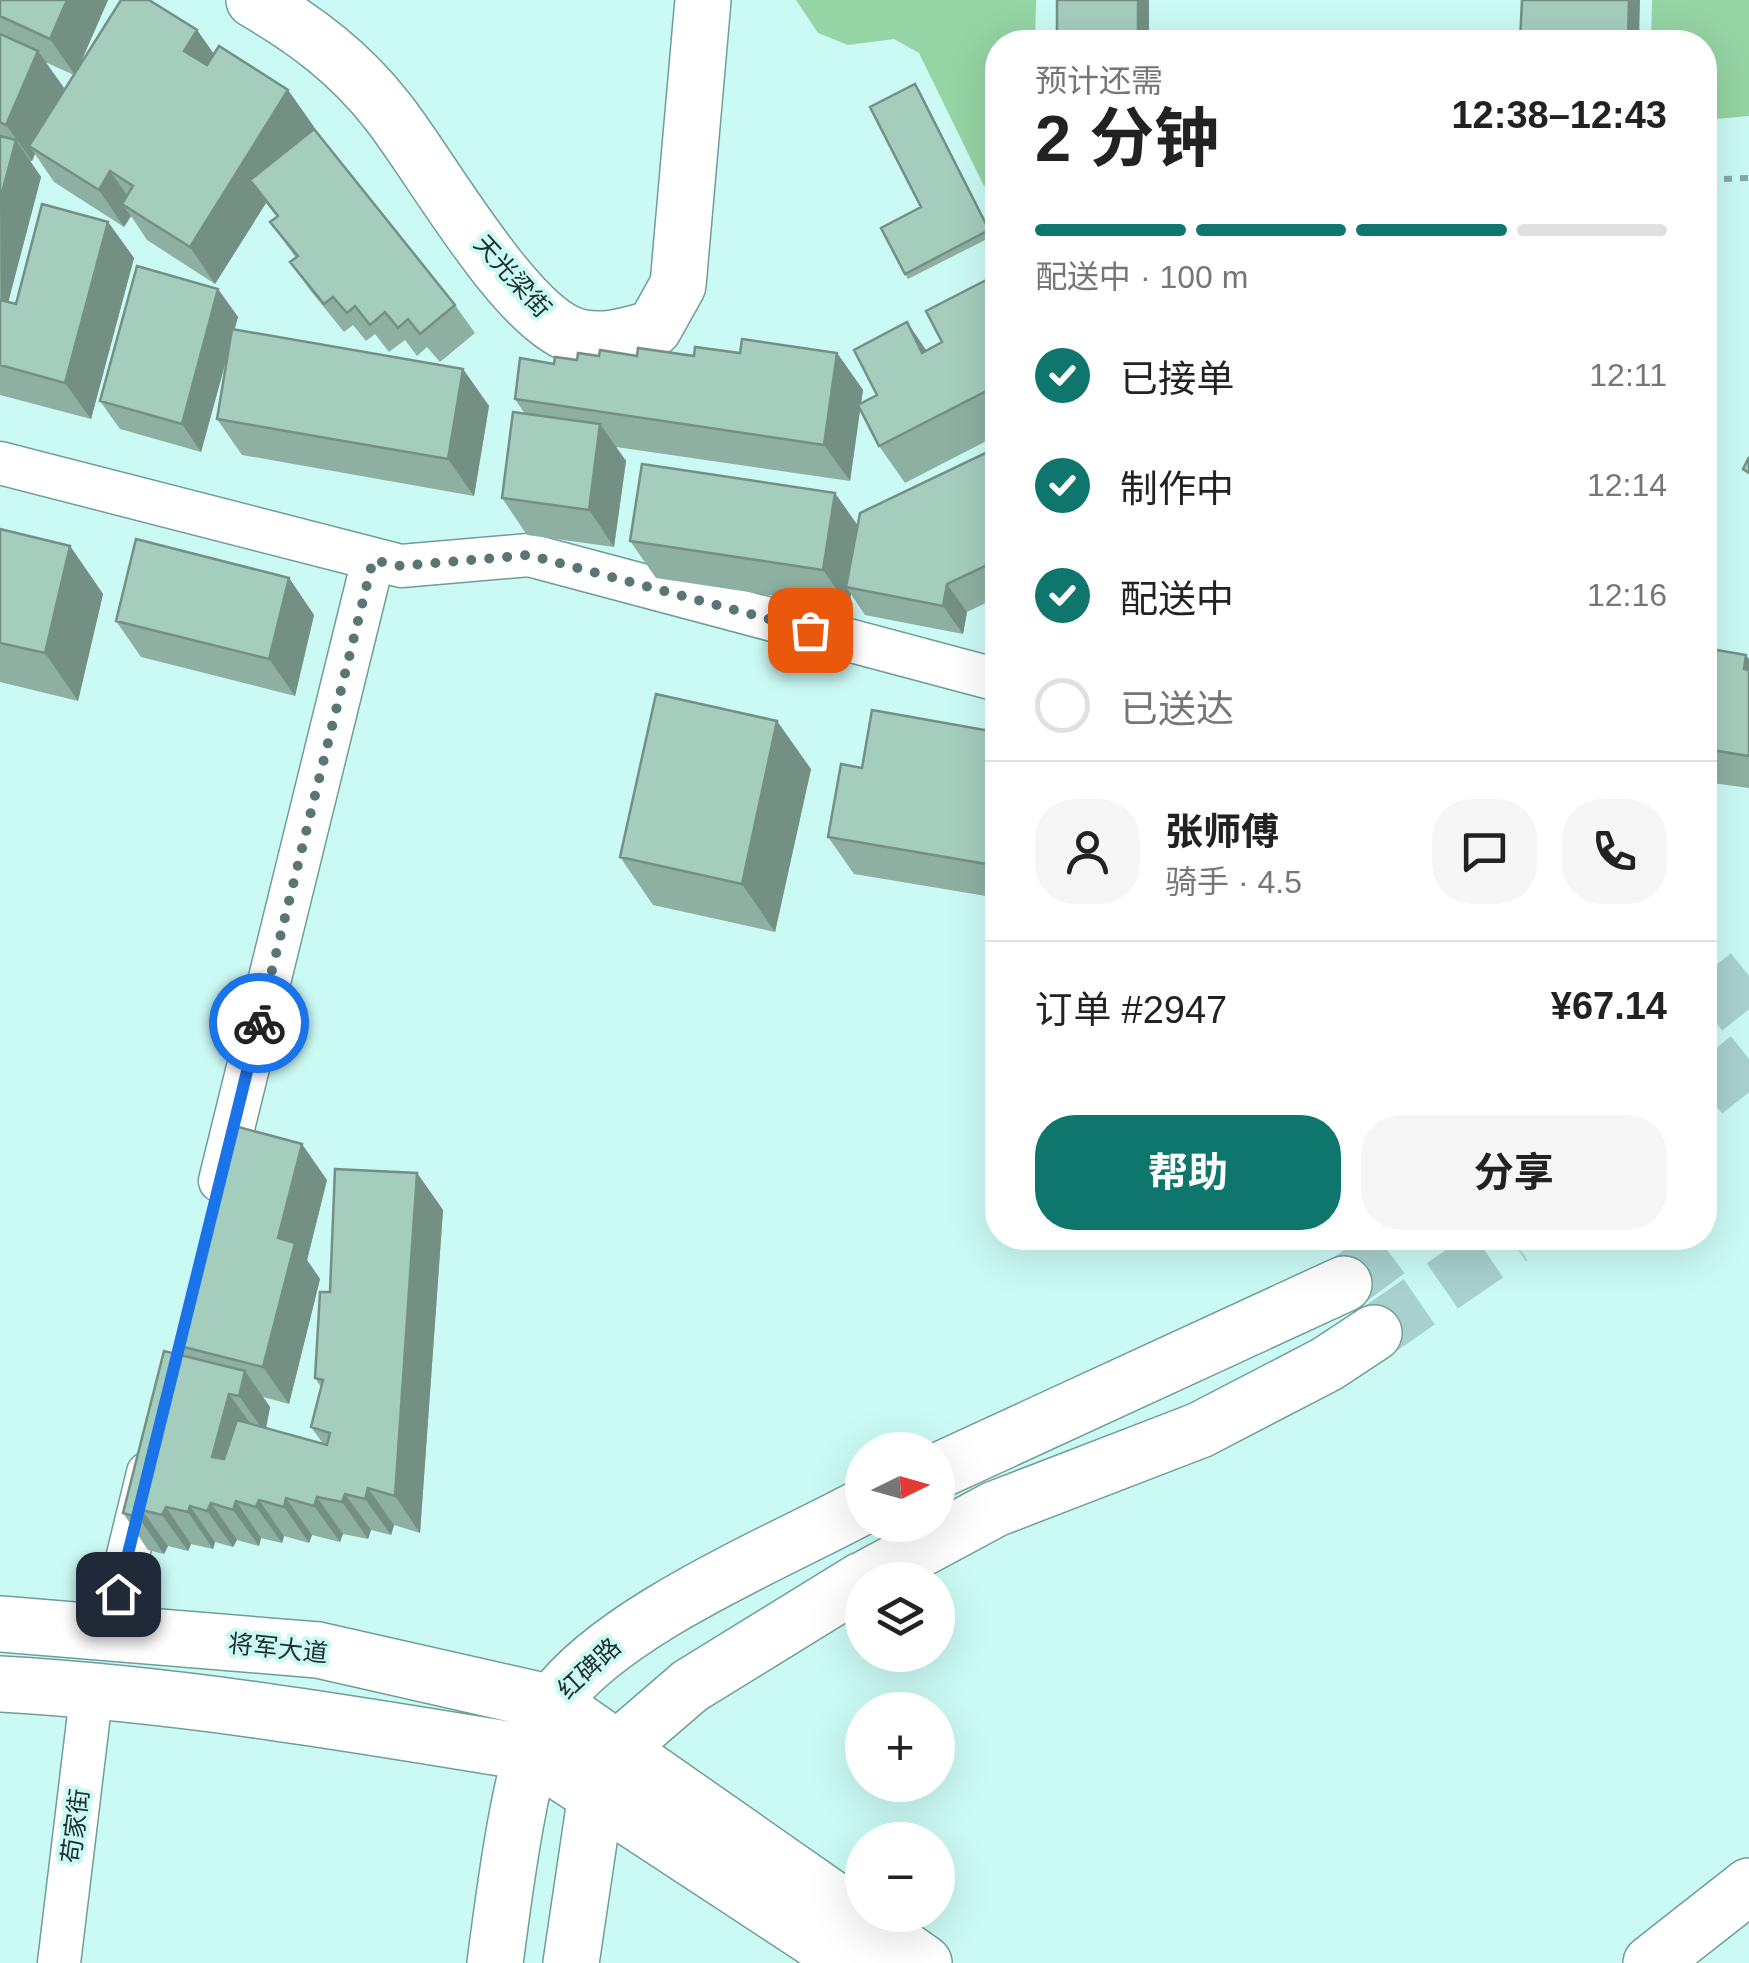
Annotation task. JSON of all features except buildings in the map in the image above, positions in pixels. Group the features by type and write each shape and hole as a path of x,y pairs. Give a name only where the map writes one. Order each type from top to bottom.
{"main road":[{"name":"天光梁街","path":"254,0 303,28 348,67 389,113 465,221 538,311 576,337 614,340 654,328 678,284 703,0"},
{"path":"955,1463 1344,1284"},
{"path":"896,1562 995,1509 1200,1430 1327,1364 1374,1333"},
{"name":"红碑路","path":"495,1963 531,1753 552,1702 628,1631 845,1516"},
{"path":"570,1963 607,1771 690,1686 845,1591"},
{"name":"将军大道","path":"0,1624 318,1650 552,1702"},
{"path":"0,1684 92,1689 320,1718 531,1753 607,1771 924,1963"},
{"path":"552,1702 607,1771 851,1963"},
{"path":"1650,1963 1749,1886"}],"street":[{"path":"0,463 401,566 529,555 985,677"},
{"path":"213,1211 373,560"},
{"path":"109,1633 156,1441"},
{"name":"苟家街","path":"58,1963 92,1689"}],"path":[{"path":"1724,179 1749,178"}],"green space":[{"path":"796,0 1036,0 1035,30 985,30 985,186 919,53 894,39 848,45 818,33"},
{"path":"1652,0 1749,0 1749,116 1717,119 1717,30 1651,30"}],"tunnel":[{"path":"1717,999 1749,974"},
{"path":"1717,1082 1749,1057"},
{"path":"1344,1284 1390,1250"},
{"path":"1374,1333 1495,1250"}],"way so far":[{"path":"259,1023 373,560 401,566 529,555 810,630"}],"route":[{"path":"118,1594 259,1023"}]}
